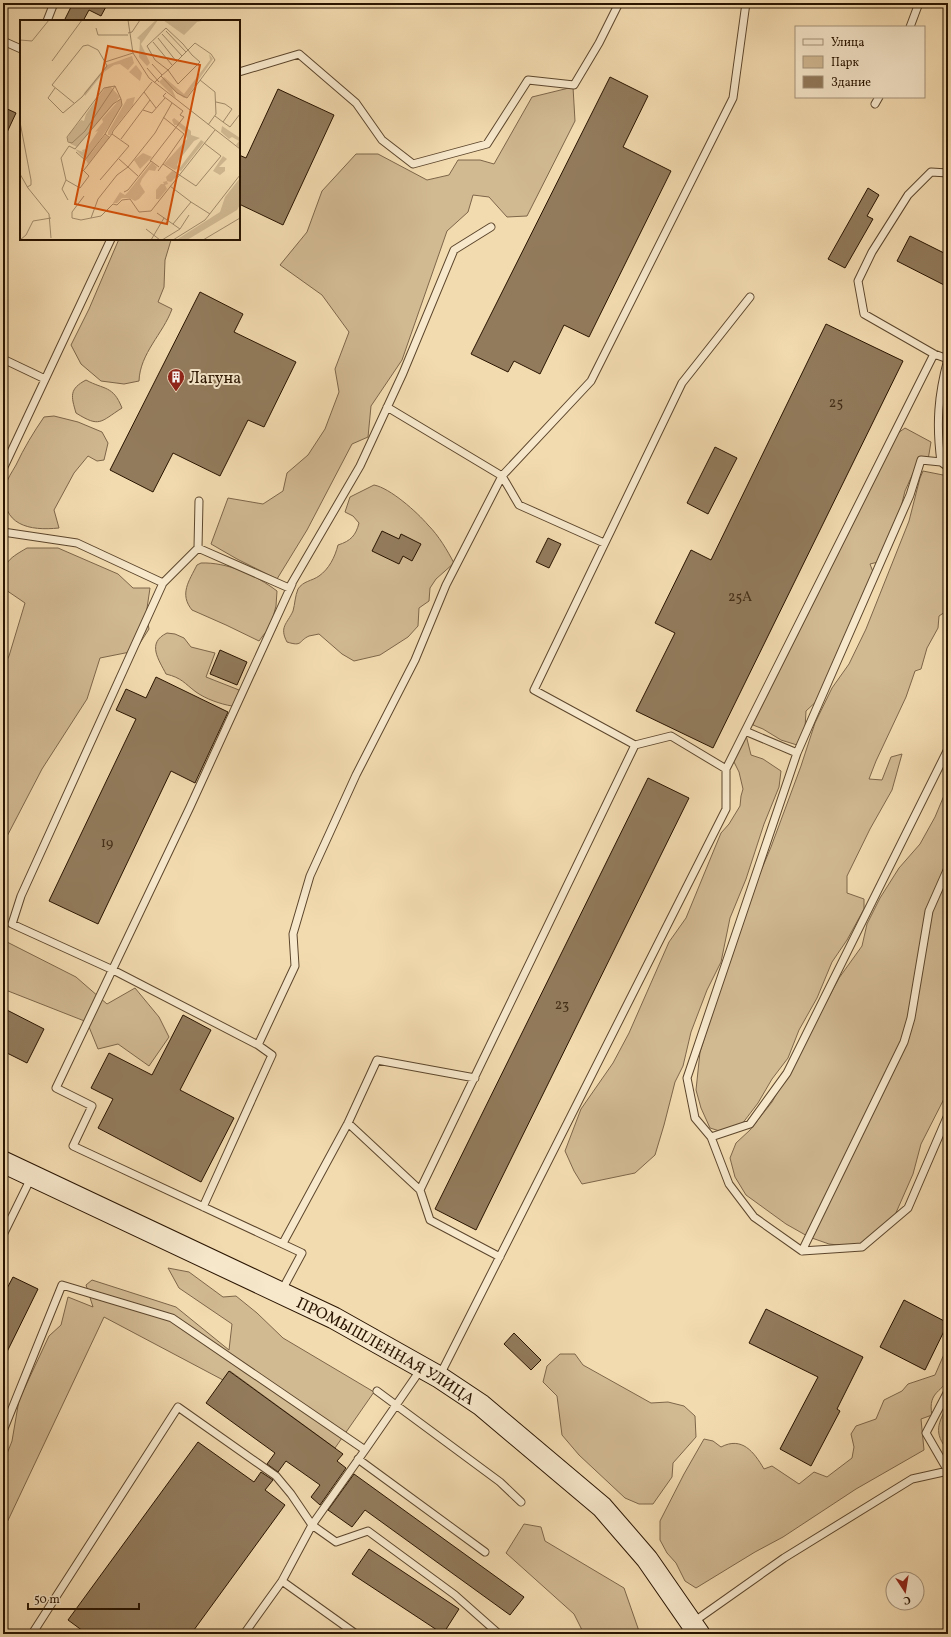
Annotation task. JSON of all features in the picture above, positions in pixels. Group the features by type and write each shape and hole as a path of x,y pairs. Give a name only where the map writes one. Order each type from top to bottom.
{"street":[{"name":"ПРОМЫШЛЕННАЯ УЛИЦА","path":"3,1162 334,1318 431,1372 481,1405 602,1507 647,1559 695,1628"}],"lane":[{"path":"47,20 54,3"},
{"path":"240,72 299,54 356,104 382,140 413,164 487,144 528,80 574,85 599,43 619,3"},
{"path":"258,1045 295,966 292,934 310,876 356,775 415,660 446,585 502,476 591,381 733,98 746,3"},
{"path":"910,26 920,3"},
{"path":"3,41 20,49"},
{"path":"875,104 878,98"},
{"path":"941,462 937,421 941,383 948,359 934,354 864,314 858,282 872,252 908,195 932,172 948,173"},
{"path":"280,1293 302,1253 73,1146 92,1106 56,1088 190,807 292,584 360,466 387,407 454,250 491,227"},
{"path":"3,469 111,240"},
{"path":"726,769 671,736 635,745 534,690 682,383 750,297"},
{"path":"245,1634 282,1581 312,1525 396,1405 431,1372 500,1257 726,809 726,769 934,354"},
{"path":"3,359 45,379"},
{"path":"387,407 502,476 519,505 604,543"},
{"path":"948,467 941,462 921,460 910,495 797,753 687,1078 695,1118 711,1137 730,1184 754,1217 802,1251 862,1248 908,1208 948,1115"},
{"path":"199,501 198,548 163,583 21,896 12,924 113,970 258,1045 272,1055 203,1206"},
{"path":"3,532 77,543 163,583"},
{"path":"198,548 289,588 292,584"},
{"path":"745,731 797,753"},
{"path":"420,1190 635,745"},
{"path":"711,1137 750,1124 787,1073 948,749"},
{"path":"802,1251 904,1042 911,1018 929,911 948,868"},
{"path":"283,1243 348,1124 377,1060 475,1078"},
{"path":"348,1124 420,1190 430,1220 500,1257"},
{"path":"3,1235 32,1176"},
{"path":"3,1431 62,1284 172,1318 365,1450"},
{"path":"377,1391 500,1482 521,1502"},
{"path":"695,1628 784,1558 912,1479 948,1471 926,1433 948,1391"},
{"path":"32,1634 178,1407 276,1476 291,1494 312,1525 336,1542 368,1531 455,1595 499,1634"},
{"path":"358,1459 485,1552"},
{"path":"282,1581 356,1634"}],"green space":[{"path":"573,87 575,121 527,216 507,217 489,197 473,195 468,212 447,231 402,360 371,406 368,437 352,444 307,530 277,579 211,544 228,498 263,504 283,491 287,473 308,455 325,429 339,392 335,369 349,332 322,295 280,265 307,232 322,191 356,154 378,154 427,180 449,175 458,160 480,160 494,164 532,97"},
{"path":"119,240 171,240 165,260 164,287 158,302 172,309 143,361 139,381 124,384 101,381 81,364 71,345 89,309"},
{"path":"86,380 107,389 115,395 122,408 104,420 95,422 90,421 76,413 72,397 74,390 80,383"},
{"path":"54,416 78,422 102,432 108,443 104,460 97,461 88,456 74,473 54,510 59,528 48,529 28,527 12,518 7,510 5,487 8,478 25,447 44,417"},
{"path":"905,428 931,442 928,460 914,471 905,491 896,527 882,561 870,564 876,580 820,698 806,711 805,728 797,745 781,740 753,725 756,710 898,433"},
{"path":"923,471 948,476 948,610 939,616 938,628 927,648 921,669 915,671 906,697 869,779 882,780 891,757 902,754 892,790 870,829 847,876 847,893 864,899 864,909 847,940 832,962 817,998 799,1030 788,1058 742,1124 726,1133 710,1128 701,1108 696,1090 700,1052 750,897 771,847 815,723 832,688 849,664 866,629 909,521"},
{"path":"374,485 388,491 403,501 417,514 439,538 454,563 436,579 430,588 429,601 419,608 418,626 408,637 380,655 354,661 342,654 319,634 309,636 298,644 287,642 284,629 293,611 298,589 302,584 323,573 331,562 338,545 346,542 354,534 359,523 353,516 345,512 350,497"},
{"path":"27,548 58,548 118,574 133,588 150,588 146,615 149,629 135,651 100,658 87,699 42,769 3,844 3,668 9,656 25,603 3,588 3,580 5,568 10,559"},
{"path":"201,563 211,563 231,567 251,575 277,591 276,606 273,617 277,626 274,632 267,634 265,633 259,641 192,610 186,598 188,582 197,565"},
{"path":"167,633 175,634 184,638 191,647 215,653 206,677 239,690 239,701 232,706 213,701 200,695 179,679 166,674 158,658 156,647 157,642"},
{"path":"746,735 751,755 763,759 781,771 779,787 764,824 746,879 730,918 721,962 707,990 691,1032 683,1066 675,1082 655,1155 635,1173 582,1184 565,1151 581,1109 613,1063 629,1033 669,942 686,918 721,833 729,824 740,806 743,789 739,772 733,760"},
{"path":"948,786 948,1091 921,1144 913,1174 895,1215 865,1243 847,1246 829,1244 809,1237 786,1224 746,1195 735,1177 730,1158 736,1143 750,1130 772,1102 839,978 862,946 867,924 880,898 899,868 920,844 935,817"},
{"path":"3,928 7,942 76,977 107,1004 135,988 159,1017 169,1037 149,1066 118,1044 98,1049 87,1022 3,989"},
{"path":"168,1268 189,1272 223,1297 236,1296 257,1313 283,1338 374,1392 335,1448 230,1371 223,1380 104,1317 3,1531 3,1464 12,1441 19,1400 49,1336 61,1325 68,1297 93,1307 86,1285 92,1280 176,1307 229,1350 232,1324 179,1288"},
{"path":"948,1345 948,1377 944,1386 934,1396 931,1407 932,1415 921,1419 924,1450 856,1489 783,1537 755,1552 696,1588 685,1581 676,1563 667,1553 660,1540 660,1521 704,1439 713,1441 721,1447 735,1443 741,1445 752,1452 764,1469 772,1466 799,1484 814,1472 827,1477 852,1458 854,1447 851,1434 856,1426 876,1419 884,1400 902,1391 908,1384 935,1375"},
{"path":"560,1354 575,1354 583,1365 651,1403 668,1402 684,1406 695,1416 696,1437 673,1463 672,1477 653,1504 639,1504 625,1498 579,1455 562,1435 557,1396 543,1382 547,1366"},
{"path":"948,1404 948,1451 940,1438 939,1428"},
{"path":"524,1524 541,1527 545,1541 624,1588 640,1634 584,1634 574,1614 506,1553"}],"building":[{"path":"73,3 108,3 101,16 89,10 84,20 64,20"},
{"path":"610,77 648,96 623,147 671,171 589,337 564,325 540,374 514,361 508,372 471,354"},
{"path":"278,89 334,115 283,225 240,204 240,155 246,158"},
{"path":"3,107 16,113 3,141"},
{"path":"868,188 879,195 867,216 873,219 845,268 828,259"},
{"path":"910,236 948,255 948,287 897,261"},
{"path":"200,292 243,314 234,332 296,362 264,427 248,420 220,476 173,453 153,492 110,470"},
{"path":"826,324 903,361 713,748 636,711 675,633 655,623 691,550 711,560"},
{"path":"715,447 737,458 708,514 687,503"},
{"path":"382,531 399,539 401,534 421,544 412,561 403,556 399,564 372,551"},
{"path":"548,538 561,544 549,568 536,562"},
{"path":"220,650 247,662 237,685 210,674"},
{"path":"156,677 228,712 195,783 171,771 98,924 49,901 136,719 116,710 126,689 146,698"},
{"path":"648,778 689,798 476,1230 435,1209"},
{"path":"3,1008 44,1029 27,1063 3,1051"},
{"path":"183,1015 211,1030 180,1090 234,1118 201,1182 98,1128 113,1099 91,1088 109,1053 152,1075"},
{"path":"13,1277 38,1289 3,1360 3,1296"},
{"path":"904,1300 948,1323 925,1370 880,1347"},
{"path":"766,1309 863,1357 837,1409 840,1411 811,1466 780,1449 818,1377 749,1343"},
{"path":"514,1333 541,1360 531,1370 504,1344"},
{"path":"229,1371 343,1454 337,1461 346,1468 320,1505 311,1497 320,1485 286,1461 278,1472 267,1464 275,1453 206,1403"},
{"path":"198,1442 254,1482 261,1472 273,1480 265,1490 285,1505 191,1634 87,1634 68,1620"},
{"path":"354,1474 524,1597 510,1615 365,1510 352,1527 328,1510"},
{"path":"369,1549 459,1609 443,1634 352,1574"}],"place":[{"name":"Лагуна","path":"176,392"}]}
